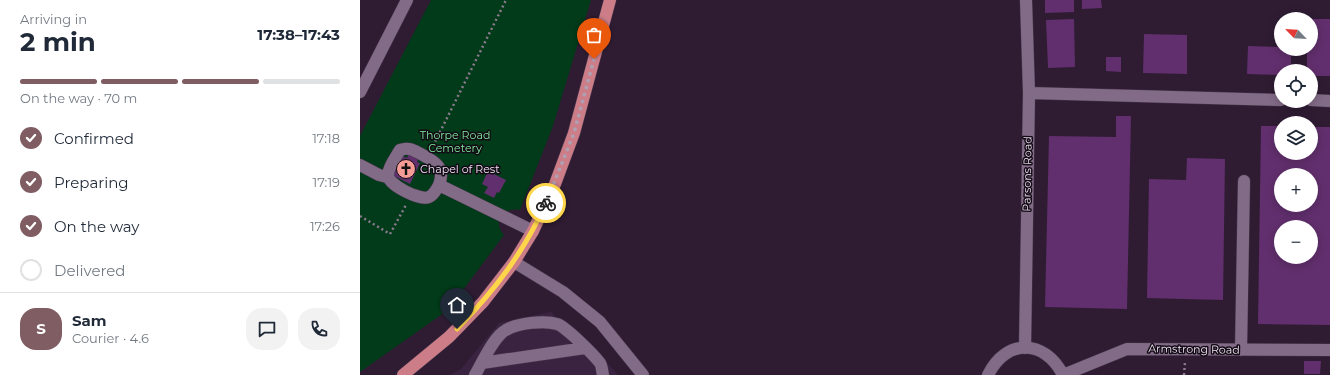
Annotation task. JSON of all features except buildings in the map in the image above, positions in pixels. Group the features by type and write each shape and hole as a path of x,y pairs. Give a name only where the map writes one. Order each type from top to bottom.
{"main road":[{"path":"403,375 449,338 483,302 514,262 533,231 555,184 574,133 610,0"}],"street":[{"path":"360,92 407,0"},
{"name":"Parsons Road","path":"1025,348 1028,93 1026,0"},
{"path":"1028,93 1274,100"},
{"path":"1318,100 1330,101"},
{"path":"360,165 379,175 387,177 390,182 419,198 430,196 435,193 441,180 441,172 435,161 410,148 400,150 388,172 387,177"},
{"path":"1241,350 1244,181"},
{"path":"438,185 533,231"},
{"path":"514,262 563,292 600,322 643,375"},
{"path":"475,375 497,338 505,330 543,322 558,324 585,348 600,364 603,375"},
{"path":"482,363 585,348"},
{"name":"Armstrong Road","path":"988,375 994,363 1004,354 1014,349 1025,348 1033,348 1046,353 1057,363 1063,375 1127,349 1330,350"}],"path":[{"path":"427,158 506,0"},
{"path":"360,216 390,234 412,194"}],"shaded area":[{"path":"551,312 618,375 450,375 461,369 499,323"}],"green space":[{"name":"Thorpe Road Cemetery","path":"431,0 591,0 553,126 520,210 509,211 501,216 499,225 504,235 448,310 360,372 360,136"}],"way so far":[{"path":"546,203 555,184 574,133 594,59"}],"place":[{"name":"Chapel of Rest","path":"406,169"}],"route":[{"path":"457,329 483,302 514,262 533,231 546,203"}]}
